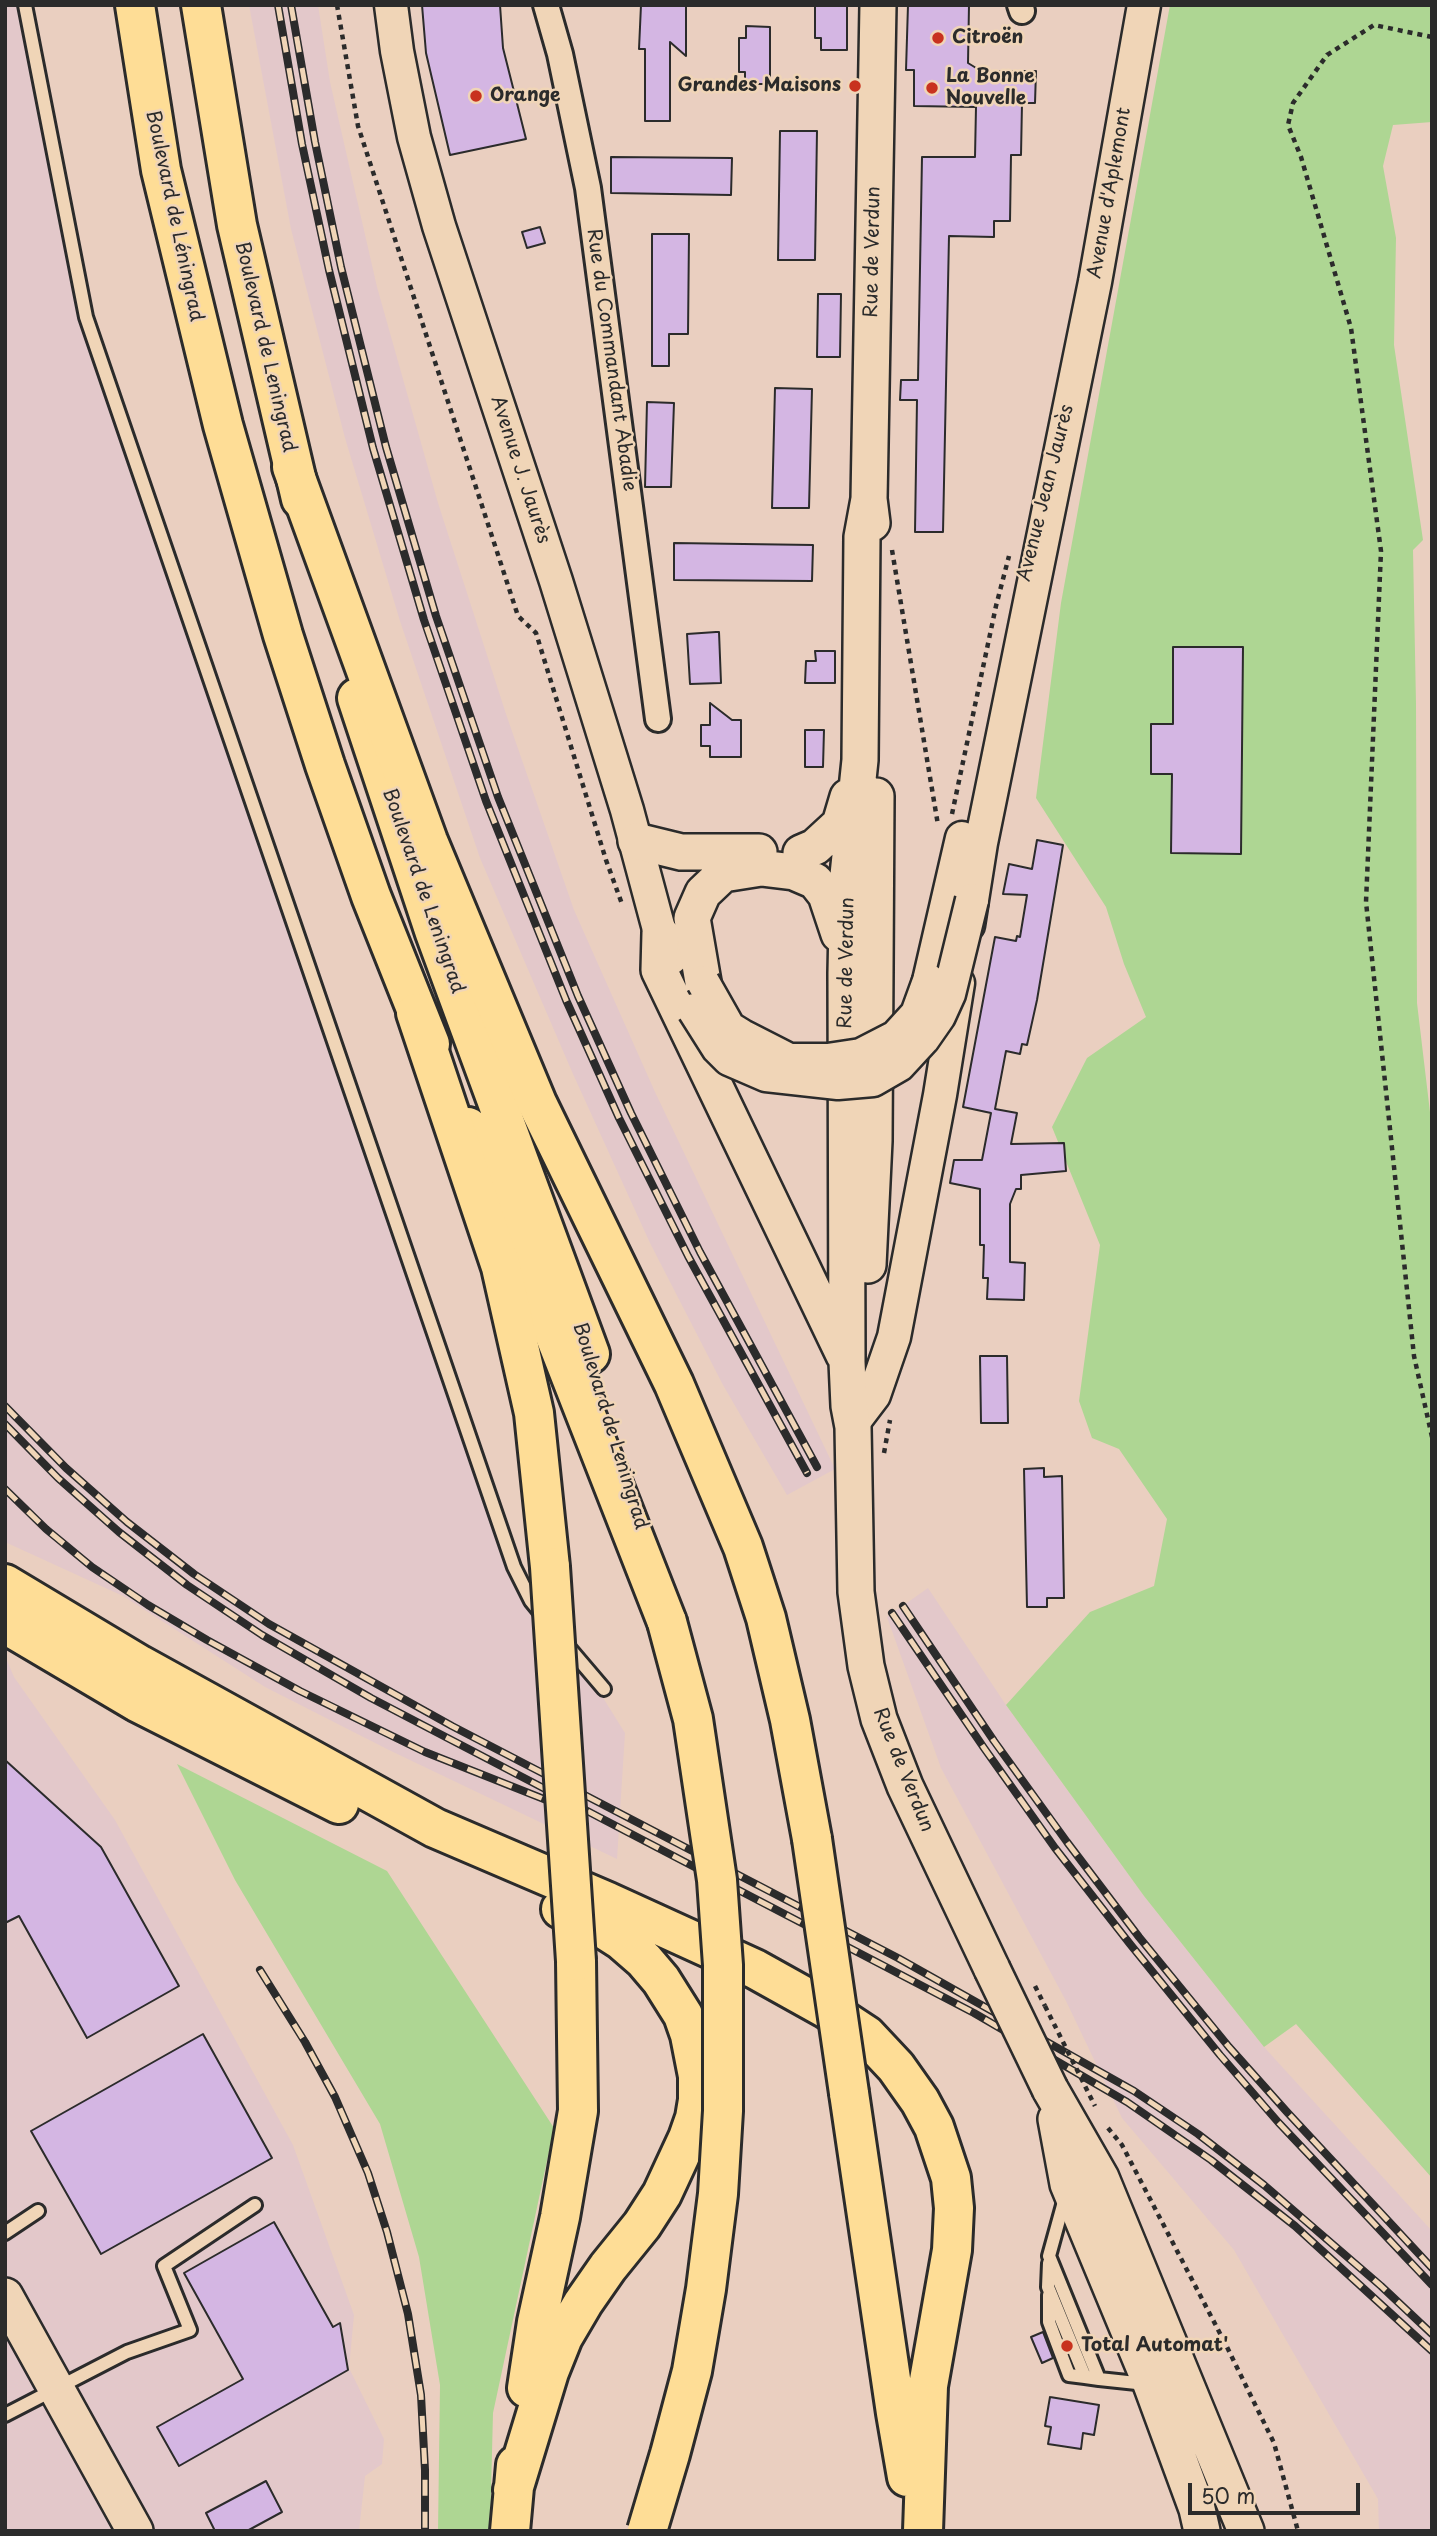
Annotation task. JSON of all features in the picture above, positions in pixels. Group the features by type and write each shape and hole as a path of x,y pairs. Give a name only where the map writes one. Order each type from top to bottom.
{"main road":[{"name":"Boulevard de Léningrad","path":"135,5 161,170 223,425"},
{"name":"Boulevard de Leningrad","path":"201,5 237,225 292,467 343,655 435,933 600,1380 667,1622"},
{"name":"Rue de Verdun","path":"878,5 869,499 873,538 876,759 871,1209 862,1377 854,1423 856,1592 866,1666 879,1718 905,1786 1050,2089 1101,2178 1246,2531"},
{"name":"Boulevard de Leningrad","path":"223,425 283,635 371,896 416,1013 501,1198 667,1622"},
{"path":"292,467 433,853 537,1103 674,1384 743,1547 765,1618 790,1720 812,1839 895,2413 920,2531"},
{"name":"Rue de Verdun","path":"854,1423 849,1406 847,1362 846,973 848,875 860,760 862,537 869,499"},
{"path":"801,853 815,846 840,824 860,760"},
{"path":"636,841 681,852 801,853 828,859 838,864 860,886 875,929"},
{"path":"698,996 692,918 703,893 723,874 761,868 793,872 815,881 827,895 838,930 846,973"},
{"path":"660,933 659,970 847,1362"},
{"path":"416,1013 501,1267 534,1413 550,1567 576,1961 578,2111 560,2217 537,2322 513,2490 510,2531"},
{"path":"5,1584 140,1665 435,1828 755,1969 825,2008 866,2035 895,2067 920,2101 934,2127 951,2178 954,2208 952,2250 928,2386 920,2531"},
{"path":"647,2531 692,2371 718,2194 724,2097 723,1965 717,1880 693,1719 667,1622"},
{"path":"5,1625 138,1702 502,1885 593,1922 621,1940 644,1961 666,1987 683,2015 698,2076 695,2118 677,2165 662,2194 583,2303 564,2337 549,2372 513,2490"},
{"name":"Rue de Verdun","path":"1050,2089 1068,2184 1151,2384 1197,2509 1202,2531"},
{"path":"5,2296 135,2531"}],"street":[{"name":"Avenue J. Jaurès","path":"391,5 414,137 439,226 552,567 636,841 660,933"},
{"name":"Rue du Commandant Abadie","path":"546,5 560,54 588,188 658,719"},
{"name":"Avenue d'Aplemont","path":"1073,381 1094,282 1144,5"},
{"name":"Avenue Jean Jaurès","path":"698,996 730,1028 789,1060 828,1060 861,1055 895,1037 917,1014 972,840 1073,381"},
{"path":"854,1423 874,1395 894,1338 940,1095 972,900 972,840"},
{"path":"660,933 698,996 718,1048 730,1059 766,1075 838,1083 873,1080 899,1065 923,1039 939,1016 949,994 972,900"}],"lane":[{"path":"25,5 86,317 514,1567 531,1601 604,1689"},
{"path":"1068,2184 1049,2256 1048,2287 1049,2322 1069,2375 1151,2384"},
{"path":"5,2415 127,2352 190,2330 164,2266 255,2205"},
{"path":"5,2232 38,2211"},
{"path":"1049,2256 1099,2379"}],"path":[{"path":"337,5 358,126 518,615"},
{"path":"1432,37 1374,25 1327,55 1293,103 1288,125 1301,157 1351,328 1381,551 1366,902 1414,1356 1432,1437"},
{"path":"873,538 891,540 939,830 972,840"},
{"path":"1033,1982 1095,2106"},
{"path":"1107,2127 1122,2145 1226,2345 1273,2443 1298,2531"}],"shaded area":[{"path":"5,5 27,5 77,294 518,1561 625,1733 617,1859 389,1750 265,1687 123,1596 5,1542"},
{"path":"249,5 318,5 330,82 377,287 438,503 506,714 574,910 655,1092 835,1469 787,1495 723,1385 650,1243 573,1074 480,858 400,621 345,438 291,229"},
{"path":"928,1588 1006,1705 1144,1896 1264,2047 1432,2231 1432,2531 1379,2531 1378,2499 1234,2250 1122,2118 1066,2001 941,1768 887,1617"},
{"path":"5,1656 14,1677 115,1820 293,2145 354,2315 349,2368 384,2439 382,2464 365,2476 359,2531 5,2531"}],"green space":[{"path":"1170,5 1432,5 1432,122 1393,125 1383,166 1396,238 1394,345 1423,540 1413,550 1417,1003 1432,1129 1432,2178 1296,2024 1264,2047 1144,1896 1006,1705 1090,1612 1154,1586 1167,1519 1119,1449 1092,1438 1079,1401 1100,1245 1052,1127 1087,1058 1146,1017 1124,964 1106,907 1036,798 1061,603"},
{"path":"177,1764 387,1871 554,2128 493,2413 490,2531 438,2531 440,2385 419,2257 380,2124 235,1880"}],"building":[{"name":"Orange","path":"422,5 500,5 503,48 526,139 450,155 426,53"},
{"path":"641,5 686,5 686,56 670,42 670,121 645,121 645,49 639,49"},
{"path":"815,5 847,5 847,50 821,50 821,38 815,38"},
{"path":"908,5 969,5 968,63 981,71 1036,71 1035,103 1022,103 1021,155 1011,155 1010,221 994,221 994,237 949,236 943,532 915,532 917,400 900,400 901,380 918,380 922,157 975,157 976,107 914,106 914,70 906,70"},
{"path":"746,26 770,27 770,84 745,84 745,72 739,72 739,38 746,38"},
{"path":"780,131 817,131 815,260 778,260"},
{"path":"611,157 732,158 731,195 611,193"},
{"path":"540,227 545,243 527,248 522,232"},
{"path":"652,234 689,234 688,334 669,334 669,366 652,366"},
{"path":"818,294 841,294 840,357 817,357"},
{"path":"775,388 812,389 809,508 772,508"},
{"path":"647,402 674,403 671,487 645,487"},
{"path":"674,543 813,545 812,581 674,580"},
{"path":"719,632 721,683 690,684 687,634"},
{"path":"1173,647 1243,647 1241,854 1171,853 1172,774 1151,774 1151,724 1173,724"},
{"path":"815,651 835,651 835,683 805,683 806,661 816,661"},
{"path":"710,703 732,720 741,720 741,757 710,757 710,746 701,746 701,725 710,725"},
{"path":"805,730 824,730 823,767 805,767"},
{"path":"1037,840 1063,845 1027,1045 1022,1044 1020,1054 1006,1051 995,1109 1017,1113 1011,1144 1064,1143 1066,1171 1021,1175 1021,1189 1016,1189 1010,1204 1010,1262 1025,1263 1024,1300 987,1299 988,1278 983,1278 984,1245 980,1245 980,1189 950,1183 954,1160 982,1160 991,1113 963,1107 995,937 1016,941 1017,936 1020,937 1027,895 1003,894 1009,864 1032,869"},
{"path":"980,1356 1007,1356 1008,1423 981,1423"},
{"path":"1044,1468 1044,1477 1062,1476 1064,1598 1047,1598 1047,1607 1027,1607 1024,1469"},
{"path":"5,1760 101,1847 179,1986 87,2038 19,1916 5,1923"},
{"path":"203,2034 272,2158 101,2254 31,2131"},
{"path":"274,2222 333,2327 340,2323 348,2370 179,2466 157,2427 243,2379 184,2273"},
{"path":"1043,2332 1053,2358 1042,2363 1031,2337"},
{"path":"1050,2397 1099,2405 1094,2435 1083,2433 1081,2449 1048,2444 1051,2427 1045,2426"},
{"path":"266,2481 282,2512 247,2531 215,2531 206,2513"}],"railway":[{"path":"278,5 302,144 329,270 373,448 424,620 486,801 566,1000 619,1118 688,1256 807,1473"},
{"path":"291,5 315,142 341,267 386,447 436,616 498,797 578,996 631,1113 700,1252 817,1467"},
{"path":"5,1406 66,1468 127,1522 194,1574 269,1624 452,1726 898,1958 1134,2091 1198,2134 1264,2185 1432,2334"},
{"path":"5,1424 58,1478 119,1532 187,1585 262,1635 371,1698 974,2013 1127,2102 1211,2160 1295,2226 1432,2351"},
{"path":"5,1489 46,1529 92,1567 207,1640 300,1691 425,1752 559,1805"},
{"path":"903,1606 994,1741 1139,1937 1229,2047 1432,2268"},
{"path":"892,1613 1055,1848 1130,1944 1278,2122 1432,2285"},
{"path":"260,1970 305,2042 335,2097 368,2173 387,2232 408,2314 421,2395 425,2531"}],"place":[{"name":"Citroën","path":"938,38"},
{"name":"Grandes Maisons","path":"855,86"},
{"name":"La Bonne Nouvelle","path":"932,88"},
{"name":"Orange","path":"476,96"},
{"name":"Total Automat'","path":"1067,2346"}]}
